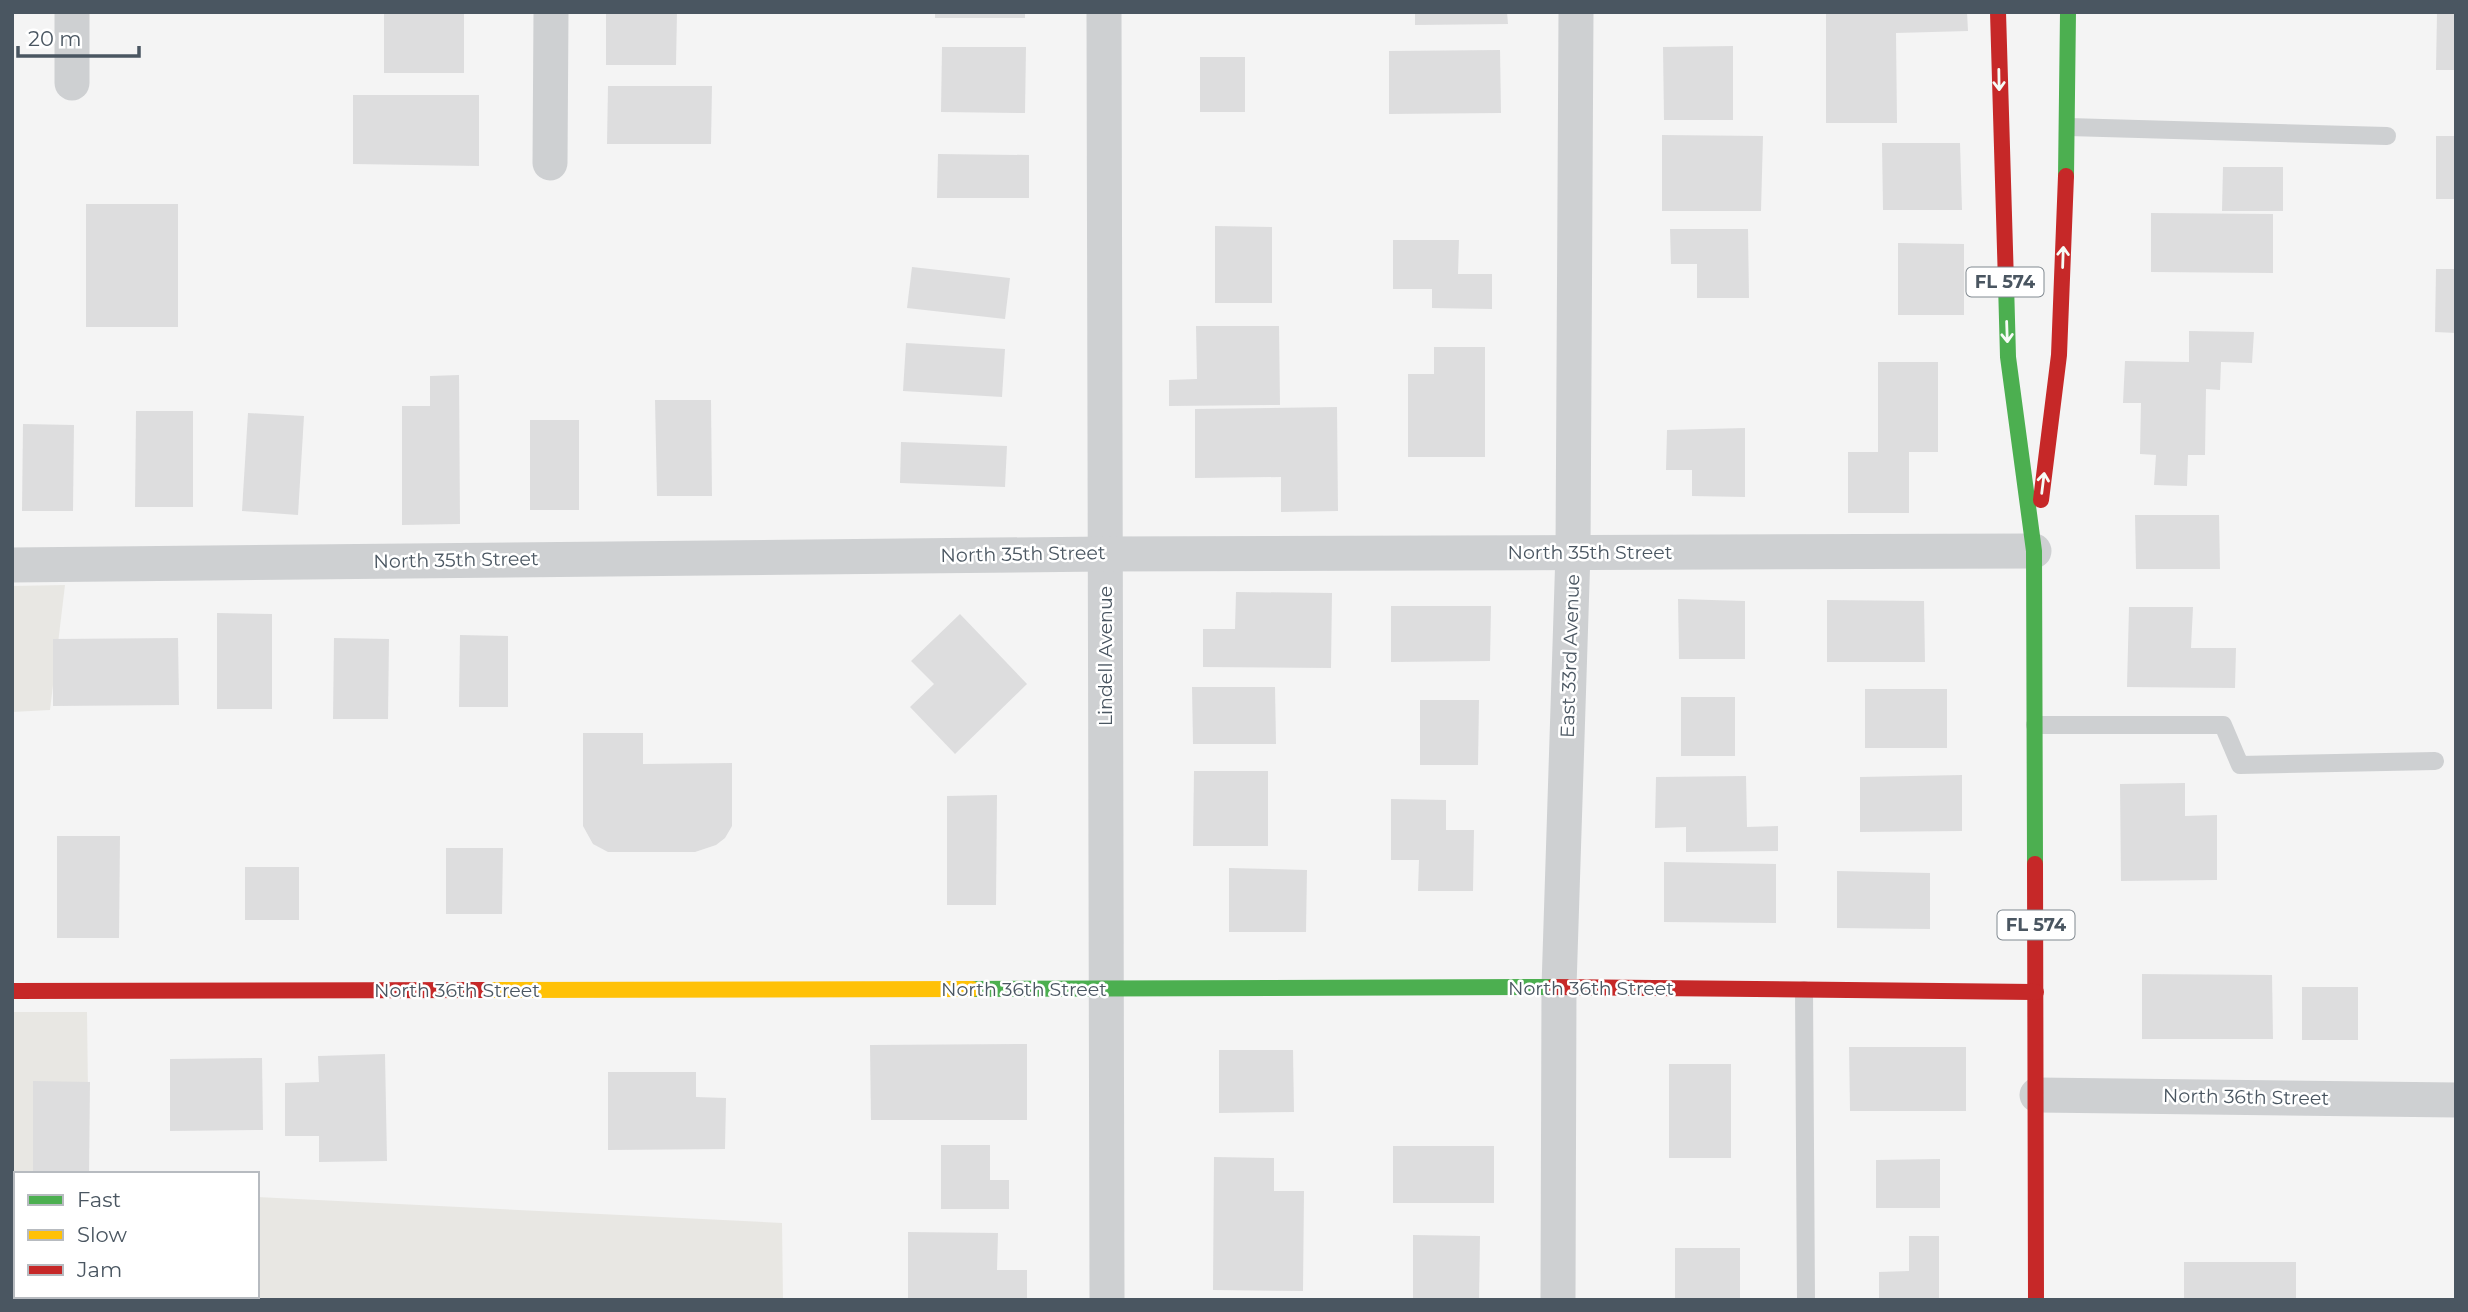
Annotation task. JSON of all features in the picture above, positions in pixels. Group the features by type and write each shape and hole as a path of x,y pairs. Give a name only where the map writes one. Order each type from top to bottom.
{"street":[{"path":"72,12 72,83"},
{"path":"551,12 551,163"},
{"name":"Lindell Avenue","path":"1104,12 1107,1300"},
{"name":"East 33rd Avenue","path":"1559,1300 1559,987 1573,552 1576,12"},
{"name":"FL 574","path":"1998,12 2008,358 2034,551 2036,1300"},
{"name":"FL 574","path":"2034,551 2059,355 2068,127 2068,12"},
{"name":"North 35th Street","path":"12,565 1105,554 2034,551"},
{"name":"North 36th Street","path":"12,991 1559,987 2036,992"},
{"name":"North 36th Street","path":"2037,1095 2456,1100"}],"lane":[{"path":"2068,127 2387,136"},
{"path":"2035,725 2223,725 2240,765 2435,761"},
{"path":"1804,990 1807,1300"}],"shaded area":[{"path":"65,585 50,710 12,712 12,586"},
{"path":"12,1012 87,1012 89,1172 14,1172 14,1298 259,1298 259,1197 782,1223 783,1300 12,1298"}],"building":[{"path":"606,12 677,12 676,65 606,65"},
{"path":"935,12 1025,12 1025,18 935,18"},
{"path":"1415,12 1507,12 1508,24 1415,25"},
{"path":"1826,12 1967,12 1968,31 1896,33 1897,123 1826,123"},
{"path":"2437,12 2456,12 2456,70 2436,70"},
{"path":"384,14 464,14 464,73 384,73"},
{"path":"1733,46 1733,120 1664,120 1663,47"},
{"path":"942,47 1026,47 1025,113 941,112"},
{"path":"1500,50 1501,113 1389,114 1389,51"},
{"path":"1200,57 1245,57 1245,112 1200,112"},
{"path":"608,86 712,86 711,144 607,144"},
{"path":"353,95 479,95 479,166 353,164"},
{"path":"1662,135 1763,136 1761,211 1662,211"},
{"path":"2436,136 2456,136 2456,199 2436,199"},
{"path":"1882,143 1960,143 1962,210 1883,210"},
{"path":"938,154 1029,155 1029,198 937,198"},
{"path":"2223,167 2283,167 2283,211 2222,211"},
{"path":"86,204 178,204 178,327 86,327"},
{"path":"2151,213 2273,214 2273,273 2151,272"},
{"path":"1215,226 1272,227 1272,303 1215,303"},
{"path":"1670,229 1748,229 1749,298 1697,298 1697,264 1671,264"},
{"path":"1393,240 1459,240 1458,274 1492,274 1492,309 1432,308 1432,289 1393,289"},
{"path":"1898,243 1964,244 1964,315 1898,315"},
{"path":"912,267 1010,278 1005,319 907,308"},
{"path":"2436,269 2456,269 2456,333 2435,332"},
{"path":"1196,326 1279,326 1280,405 1169,406 1169,380 1197,379"},
{"path":"2189,331 2254,332 2252,363 2221,362 2220,390 2206,389 2205,455 2188,455 2187,486 2154,485 2156,455 2140,454 2141,403 2123,403 2125,361 2189,362"},
{"path":"906,343 1005,349 1002,397 903,391"},
{"path":"1434,347 1485,347 1485,457 1408,457 1408,374 1434,374"},
{"path":"1878,362 1938,362 1938,452 1909,452 1909,513 1848,513 1848,452 1878,452"},
{"path":"459,375 460,524 402,525 402,406 430,406 430,376"},
{"path":"655,400 711,400 712,496 657,496"},
{"path":"1337,407 1338,511 1281,512 1281,477 1195,478 1195,409"},
{"path":"136,411 193,411 193,507 135,507"},
{"path":"248,413 304,416 298,515 242,511"},
{"path":"530,420 579,420 579,510 530,510"},
{"path":"23,424 74,425 73,511 22,511"},
{"path":"1745,428 1745,497 1692,496 1692,470 1666,470 1667,430"},
{"path":"901,442 1007,446 1005,487 900,483"},
{"path":"2135,515 2219,515 2220,569 2136,569"},
{"path":"1236,592 1332,593 1331,668 1203,667 1203,629 1235,629"},
{"path":"1678,599 1745,601 1745,659 1679,659"},
{"path":"1827,600 1924,601 1925,662 1827,662"},
{"path":"1391,606 1491,606 1490,661 1391,662"},
{"path":"2129,607 2193,607 2191,648 2236,648 2235,688 2127,687"},
{"path":"217,613 272,614 272,709 217,709"},
{"path":"960,614 1027,684 955,754 910,707 934,684 911,661"},
{"path":"460,635 508,636 508,707 459,707"},
{"path":"178,638 179,705 53,706 53,639"},
{"path":"334,638 389,639 388,719 333,719"},
{"path":"1192,687 1275,687 1276,744 1193,744"},
{"path":"1865,689 1947,689 1947,748 1865,748"},
{"path":"1681,697 1735,697 1735,756 1681,756"},
{"path":"1420,700 1479,700 1478,765 1420,765"},
{"path":"583,733 643,733 643,764 732,763 732,826 725,838 716,845 695,852 608,852 593,844 583,826"},
{"path":"1194,771 1268,771 1268,846 1193,846"},
{"path":"1962,775 1962,831 1860,832 1860,777"},
{"path":"1746,776 1747,827 1778,826 1778,851 1686,852 1686,827 1655,828 1656,777"},
{"path":"2185,783 2185,816 2217,815 2217,880 2121,881 2120,784"},
{"path":"997,795 996,905 947,905 947,796"},
{"path":"1391,799 1446,800 1446,830 1474,830 1473,891 1418,891 1419,860 1391,860"},
{"path":"57,836 120,836 119,938 57,938"},
{"path":"446,848 503,848 502,914 446,914"},
{"path":"1664,862 1776,864 1776,923 1664,922"},
{"path":"245,867 299,867 299,920 245,920"},
{"path":"1229,868 1307,870 1306,932 1229,932"},
{"path":"1837,871 1930,873 1930,929 1837,928"},
{"path":"2142,974 2272,975 2273,1039 2142,1039"},
{"path":"2302,987 2358,987 2358,1040 2302,1040"},
{"path":"1027,1044 1027,1120 871,1120 870,1045"},
{"path":"1849,1047 1966,1047 1966,1111 1850,1111"},
{"path":"1219,1050 1293,1050 1294,1112 1219,1113"},
{"path":"385,1054 387,1161 319,1162 319,1136 285,1136 285,1083 319,1082 318,1056"},
{"path":"262,1058 263,1130 170,1131 170,1059"},
{"path":"1669,1064 1731,1064 1731,1158 1669,1158"},
{"path":"608,1072 696,1072 696,1097 726,1098 725,1149 608,1150"},
{"path":"33,1081 90,1082 89,1172 33,1172"},
{"path":"941,1145 990,1145 990,1180 1009,1180 1009,1209 941,1209"},
{"path":"1393,1146 1494,1146 1494,1203 1393,1203"},
{"path":"1214,1157 1274,1158 1274,1191 1304,1191 1303,1291 1213,1290"},
{"path":"1940,1159 1940,1208 1876,1208 1876,1160"},
{"path":"908,1232 998,1233 997,1270 1027,1270 1027,1300 908,1300"},
{"path":"1413,1235 1480,1236 1479,1300 1413,1300"},
{"path":"1909,1236 1939,1236 1939,1300 1879,1300 1879,1272 1909,1271"},
{"path":"1675,1248 1740,1248 1740,1300 1675,1300"},
{"path":"2184,1262 2296,1262 2296,1300 2184,1300"}],"traffic: fast":[{"path":"2066,176 2068,12"},
{"path":"2006,283 2008,357 2034,551 2035,864"},
{"path":"972,989 1553,987"}],"traffic: slow":[{"path":"485,990 972,989"}],"traffic: jam":[{"path":"1998,12 2006,283"},
{"path":"2041,500 2059,355 2066,176"},
{"path":"2035,864 2036,1300"},
{"path":"1553,987 2036,992"},
{"path":"12,991 485,990"}]}
